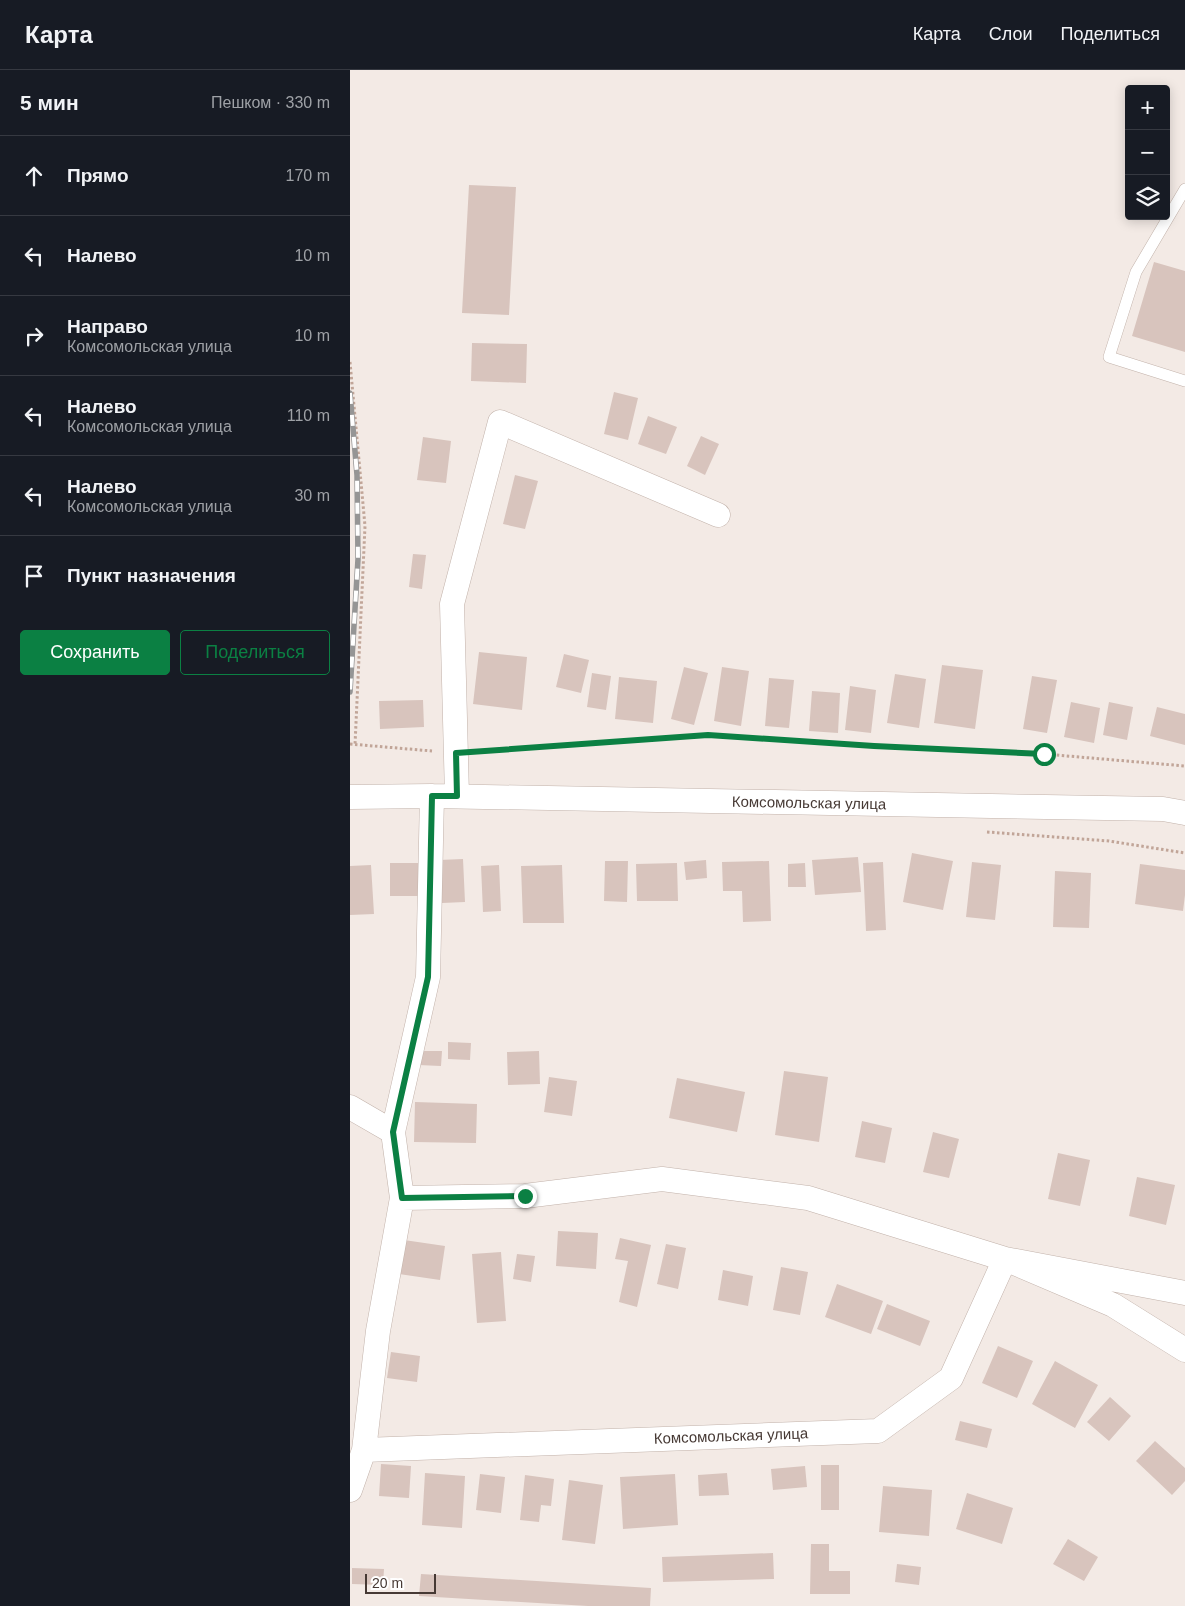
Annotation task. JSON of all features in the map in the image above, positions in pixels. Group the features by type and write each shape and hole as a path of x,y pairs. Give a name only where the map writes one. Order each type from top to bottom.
{"street":[{"path":"457,796 452,604 500,422 718,515"},
{"path":"350,1490 364,1450 378,1331 402,1198 393,1132 428,977 432,796"},
{"name":"Комсомольская улица","path":"350,797 457,796 1153,809 1185,812"},
{"path":"350,1107 393,1132"},
{"path":"402,1198 525,1196 662,1180 808,1198 1005,1259 1113,1305 1185,1350"},
{"path":"1005,1259 1185,1294"},
{"name":"Комсомольская улица","path":"364,1450 878,1431 950,1378 1005,1259"}],"lane":[{"path":"1185,189 1136,272 1109,357 1185,380"}],"path":[{"path":"350,362 365,526 355,744"},
{"path":"350,744 456,753 708,735 874,746 1044,754 1185,766"}],"building":[{"path":"469,185 516,187 509,315 462,313"},
{"path":"1154,262 1185,271 1185,352 1132,336"},
{"path":"472,343 527,344 526,383 471,381"},
{"path":"614,392 638,398 628,440 604,434"},
{"path":"648,416 677,427 666,454 638,444"},
{"path":"701,436 719,444 705,475 687,466"},
{"path":"423,437 451,441 446,483 417,480"},
{"path":"515,475 538,481 525,529 503,524"},
{"path":"413,554 426,555 422,589 409,587"},
{"path":"479,652 527,657 522,710 473,704"},
{"path":"564,654 589,660 581,693 556,687"},
{"path":"942,665 983,670 975,729 934,723"},
{"path":"684,667 708,673 694,725 671,719"},
{"path":"722,667 749,671 741,726 714,721"},
{"path":"592,673 611,676 606,710 587,707"},
{"path":"895,674 926,679 919,728 887,723"},
{"path":"1032,676 1057,680 1047,733 1023,729"},
{"path":"619,677 657,681 653,723 615,719"},
{"path":"769,678 794,680 789,728 765,726"},
{"path":"850,686 876,690 871,733 845,730"},
{"path":"812,691 840,693 838,733 809,731"},
{"path":"423,700 424,727 380,729 379,701"},
{"path":"1071,702 1100,708 1094,743 1064,737"},
{"path":"1109,702 1133,707 1127,740 1103,735"},
{"path":"1157,707 1185,714 1185,745 1150,736"},
{"path":"912,853 953,861 943,910 903,902"},
{"path":"858,857 861,892 815,895 812,860"},
{"path":"463,859 465,902 442,903 439,860"},
{"path":"706,860 707,878 686,880 684,862"},
{"path":"605,861 628,861 627,902 604,901"},
{"path":"769,861 771,921 743,922 742,891 723,891 722,862"},
{"path":"883,862 886,930 866,931 863,863"},
{"path":"972,862 1001,865 995,920 966,917"},
{"path":"390,863 421,863 421,896 390,896"},
{"path":"677,863 678,901 637,901 636,864"},
{"path":"805,863 806,887 788,887 788,864"},
{"path":"1140,864 1185,870 1183,911 1135,904"},
{"path":"371,865 374,914 350,915 350,866"},
{"path":"499,865 501,911 483,912 481,866"},
{"path":"562,865 564,923 523,923 521,866"},
{"path":"1055,871 1091,873 1089,928 1053,927"},
{"path":"448,1042 471,1043 470,1060 448,1059"},
{"path":"419,1051 442,1051 441,1066 418,1065"},
{"path":"539,1051 540,1084 508,1085 507,1052"},
{"path":"784,1071 828,1077 819,1142 775,1135"},
{"path":"549,1077 577,1081 572,1116 544,1112"},
{"path":"677,1078 745,1092 737,1132 669,1118"},
{"path":"415,1102 477,1104 476,1143 414,1142"},
{"path":"862,1121 892,1128 885,1163 855,1157"},
{"path":"933,1132 959,1139 949,1178 923,1172"},
{"path":"1058,1153 1090,1160 1080,1206 1048,1199"},
{"path":"1137,1177 1175,1185 1166,1225 1129,1216"},
{"path":"558,1231 598,1233 596,1269 556,1266"},
{"path":"620,1238 651,1245 637,1307 619,1302 628,1261 615,1259"},
{"path":"404,1240 445,1246 440,1280 399,1274"},
{"path":"666,1244 686,1248 678,1289 657,1284"},
{"path":"501,1252 506,1321 477,1323 472,1254"},
{"path":"517,1254 535,1256 531,1282 513,1279"},
{"path":"781,1267 808,1272 800,1315 773,1310"},
{"path":"723,1270 753,1276 748,1306 718,1300"},
{"path":"837,1284 883,1301 871,1334 825,1317"},
{"path":"887,1304 930,1321 920,1346 877,1329"},
{"path":"998,1346 1033,1361 1017,1398 982,1383"},
{"path":"391,1352 420,1356 417,1382 387,1378"},
{"path":"1055,1361 1098,1385 1075,1428 1032,1404"},
{"path":"1110,1397 1131,1416 1109,1441 1087,1422"},
{"path":"960,1421 992,1429 987,1448 955,1440"},
{"path":"1155,1441 1185,1468 1185,1481 1172,1495 1136,1461"},
{"path":"381,1464 411,1466 409,1498 379,1496"},
{"path":"821,1465 839,1465 839,1510 821,1510"},
{"path":"805,1466 807,1487 773,1490 771,1469"},
{"path":"425,1473 465,1476 462,1528 422,1525"},
{"path":"727,1473 729,1495 699,1496 698,1475"},
{"path":"480,1474 505,1477 501,1513 476,1510"},
{"path":"675,1474 678,1525 623,1529 620,1477"},
{"path":"525,1475 554,1479 551,1506 541,1505 539,1522 520,1520"},
{"path":"569,1480 603,1485 595,1544 562,1540"},
{"path":"883,1486 932,1490 929,1536 879,1532"},
{"path":"967,1493 1013,1508 1002,1544 956,1529"},
{"path":"1068,1539 1098,1557 1084,1581 1053,1564"},
{"path":"811,1544 829,1544 829,1571 850,1571 850,1594 810,1594"},
{"path":"773,1553 774,1579 663,1582 662,1557"},
{"path":"897,1564 921,1567 919,1585 895,1582"},
{"path":"352,1568 384,1569 383,1585 352,1584"},
{"path":"421,1574 651,1588 650,1606 588,1606 419,1596"}],"railway":[{"path":"350,393 357,475 358,559 350,692"}],"route":[{"path":"525,1196 402,1198 393,1132 428,977 432,796 457,796 456,753 708,735 874,746 1044,754"}]}
